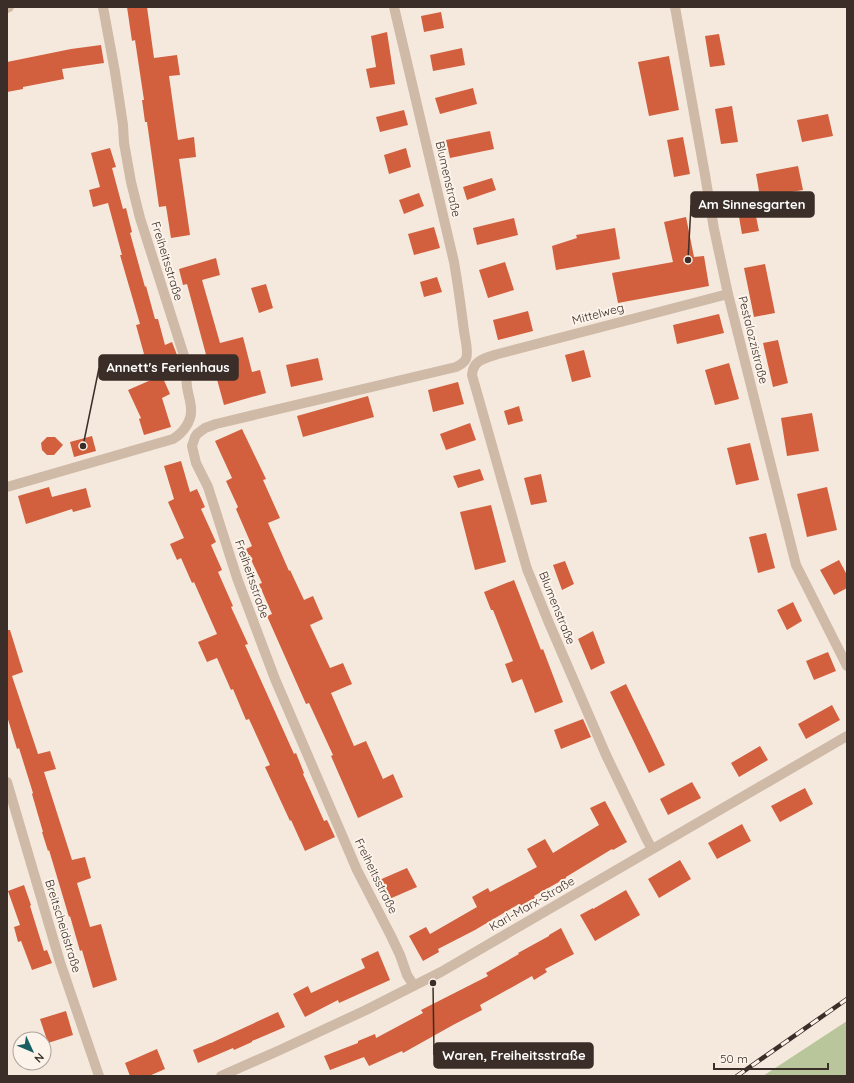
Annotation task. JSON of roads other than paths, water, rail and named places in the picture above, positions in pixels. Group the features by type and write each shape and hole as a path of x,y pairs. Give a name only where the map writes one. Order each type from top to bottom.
{"street":[{"name":"Freiheitsstraße","path":"7,487 173,439 178,436 187,426 191,413 186,362 140,218 131,182 124,143 115,72 103,7"},
{"name":"Blumenstraße","path":"394,7 454,262 466,344 467,354 465,359"},
{"name":"Pestalozzistraße","path":"675,7 709,203 728,294 796,565 847,666"},
{"name":"Mittelweg","path":"475,364 485,358 498,354 728,294"},
{"name":"Freiheitsstraße","path":"414,986 405,970 391,936 354,863 275,680 237,578 208,487 196,463 192,446 197,434 205,428 216,424 456,367 463,363 465,359"},
{"name":"Blumenstraße","path":"475,364 472,375 527,569 606,755 652,849"},
{"name":"Karl-Marx-Straße","path":"221,1076 366,1010 441,972 847,736"},
{"name":"Breitscheidstraße","path":"7,782 60,962 99,1076"}],"railway":[{"path":"737,1076 847,999"}],"place":[{"name":"Am Sinnesgarten","path":"688,260"},
{"name":"Annett's Ferienhaus","path":"83,446"},
{"name":"Waren, Freiheitsstraße","path":"433,983"}]}
